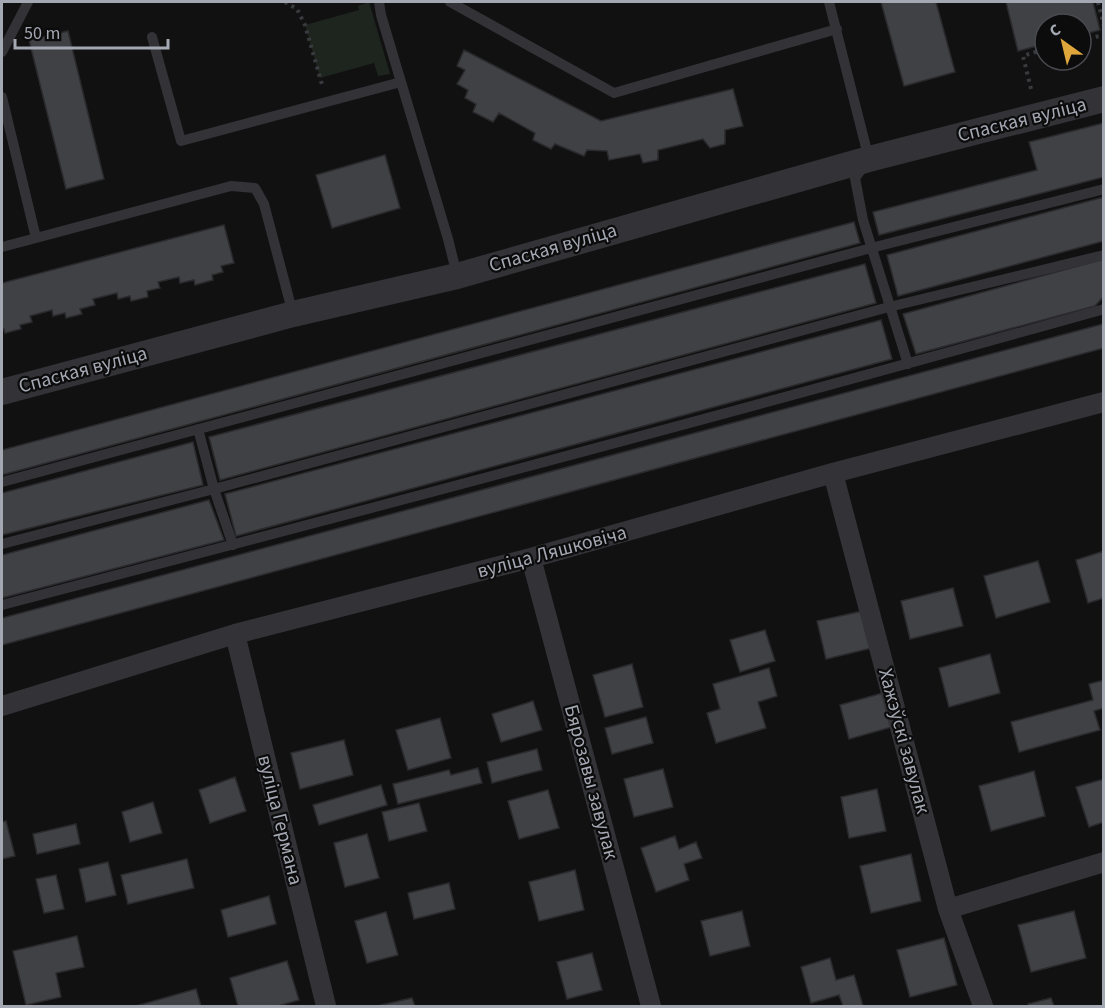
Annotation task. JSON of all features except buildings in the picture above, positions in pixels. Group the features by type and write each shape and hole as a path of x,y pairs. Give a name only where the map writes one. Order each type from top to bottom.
{"street":[{"name":"Спаская вуліца","path":"2,392 293,314 457,276 870,159 1104,99"},
{"name":"вуліца Ляшковіча","path":"2,706 235,634 531,558 1104,402"},
{"name":"Хажэўскі завулак","path":"833,474 948,909 983,1006"},
{"name":"Бярозавы завулак","path":"531,558 651,1006"},
{"name":"вуліца Германа","path":"235,634 326,1006"},
{"path":"948,909 1104,862"}],"lane":[{"path":"2,51 28,2"},
{"path":"379,2 457,276"},
{"path":"450,2 614,93 837,29"},
{"path":"829,2 870,159 855,178 863,220 908,364"},
{"path":"152,37 182,141 401,82"},
{"path":"2,97 36,238"},
{"path":"2,247 231,186 255,188 264,204 293,314"},
{"path":"2,483 871,248 1104,189"},
{"path":"2,544 889,307 1104,255"},
{"path":"2,605 908,364 1104,309"},
{"path":"198,429 232,545"}],"path":[{"path":"285,2 297,9 305,25 324,93"},
{"path":"1098,2 1104,26"},
{"path":"1031,89 1023,56 1033,53"}],"shaded area":[{"path":"369,2 390,74 378,76 374,63 320,78 305,25 359,10 358,6"}]}
